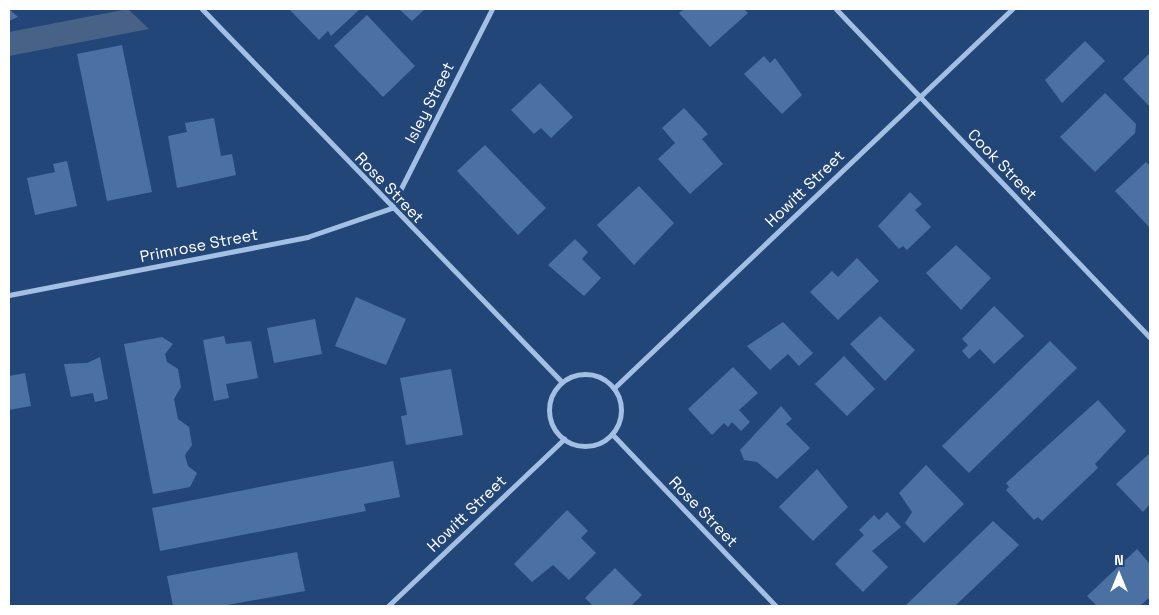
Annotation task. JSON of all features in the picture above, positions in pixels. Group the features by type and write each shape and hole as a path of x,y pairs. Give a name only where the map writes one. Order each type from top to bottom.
{"street":[{"name":"Rose Street","path":"202,9 391,208 562,382"},
{"name":"Isley Street","path":"391,208 492,9"},
{"name":"Cook Street","path":"836,9 1150,338"},
{"name":"Howitt Street","path":"614,388 1012,9"},
{"name":"Primrose Street","path":"9,295 307,237 391,208"},
{"path":"583,373 595,375 614,388 622,411 612,434 589,446 564,440 548,411 562,382 583,373"},
{"name":"Rose Street","path":"612,434 776,606"},
{"name":"Howitt Street","path":"388,606 564,440"}],"water":[{"path":"128,9 149,29 9,56 9,32"}],"building":[{"path":"9,9 18,17 9,21"},
{"path":"289,9 360,9 331,36 328,31 319,40"},
{"path":"399,9 425,9 412,21"},
{"path":"684,9 744,9 748,13 710,47 679,13"},
{"path":"367,15 415,66 383,97 334,46"},
{"path":"1085,41 1105,61 1062,103 1045,80"},
{"path":"122,45 152,192 107,201 77,54"},
{"path":"1150,53 1150,107 1123,79"},
{"path":"764,56 770,63 775,58 802,95 782,114 744,74"},
{"path":"540,83 573,117 551,138 541,128 534,134 511,110"},
{"path":"1105,93 1136,124 1135,133 1095,172 1060,137"},
{"path":"684,108 708,134 702,139 723,164 690,194 658,159 675,143 662,128"},
{"path":"214,118 221,156 232,154 236,175 177,188 168,136 187,132 185,123"},
{"path":"485,145 546,208 518,235 457,171"},
{"path":"67,161 77,206 35,215 27,178 55,172 53,164"},
{"path":"1146,162 1150,166 1150,228 1115,191"},
{"path":"639,186 674,223 634,265 597,225"},
{"path":"910,192 922,204 915,210 931,227 907,250 903,246 899,249 878,226"},
{"path":"575,239 588,252 582,259 601,278 584,296 548,265"},
{"path":"956,245 991,278 961,310 926,273"},
{"path":"857,258 879,281 838,320 810,292 832,271 838,277"},
{"path":"356,297 406,319 386,365 335,346"},
{"path":"994,306 1024,336 994,364 980,349 969,359 962,351 968,345 962,339"},
{"path":"880,316 915,350 885,381 850,344"},
{"path":"315,319 322,354 274,363 267,328"},
{"path":"783,322 813,353 799,366 788,354 770,370 747,346"},
{"path":"224,336 226,344 251,341 258,378 226,384 229,398 214,401 203,340"},
{"path":"162,337 173,344 165,354 167,362 178,369 181,387 174,399 178,419 189,427 192,445 185,455 188,466 197,473 190,487 153,494 124,344"},
{"path":"1050,341 1077,368 969,473 942,446"},
{"path":"844,356 875,389 847,416 815,384"},
{"path":"100,357 108,399 95,402 93,393 71,397 64,364 87,363"},
{"path":"733,367 758,393 739,410 750,422 741,431 732,422 728,427 724,423 712,435 688,409"},
{"path":"451,369 463,435 406,445 401,416 407,415 400,378"},
{"path":"25,373 31,406 9,410 9,376"},
{"path":"1098,400 1126,431 1095,464 1098,468 1042,521 1038,517 1034,520 1006,490 1009,487 1006,483"},
{"path":"781,406 792,419 786,424 810,448 777,479 757,462 744,460 740,450"},
{"path":"1150,453 1150,504 1143,512 1116,484"},
{"path":"393,461 400,497 364,504 366,511 160,551 152,508"},
{"path":"926,465 964,504 924,543 905,523 912,512 899,493"},
{"path":"817,469 848,507 813,541 779,507"},
{"path":"567,510 588,531 581,538 596,553 569,580 553,565 532,582 514,564"},
{"path":"887,512 901,527 872,551 888,567 863,592 835,564 864,535 859,530 874,515 879,520"},
{"path":"993,521 1019,545 955,606 905,606"},
{"path":"1137,549 1150,564 1150,597 1140,606 1097,606 1087,596"},
{"path":"297,552 305,591 222,606 173,606 167,576"},
{"path":"615,568 642,595 631,606 593,606 585,598"}]}
